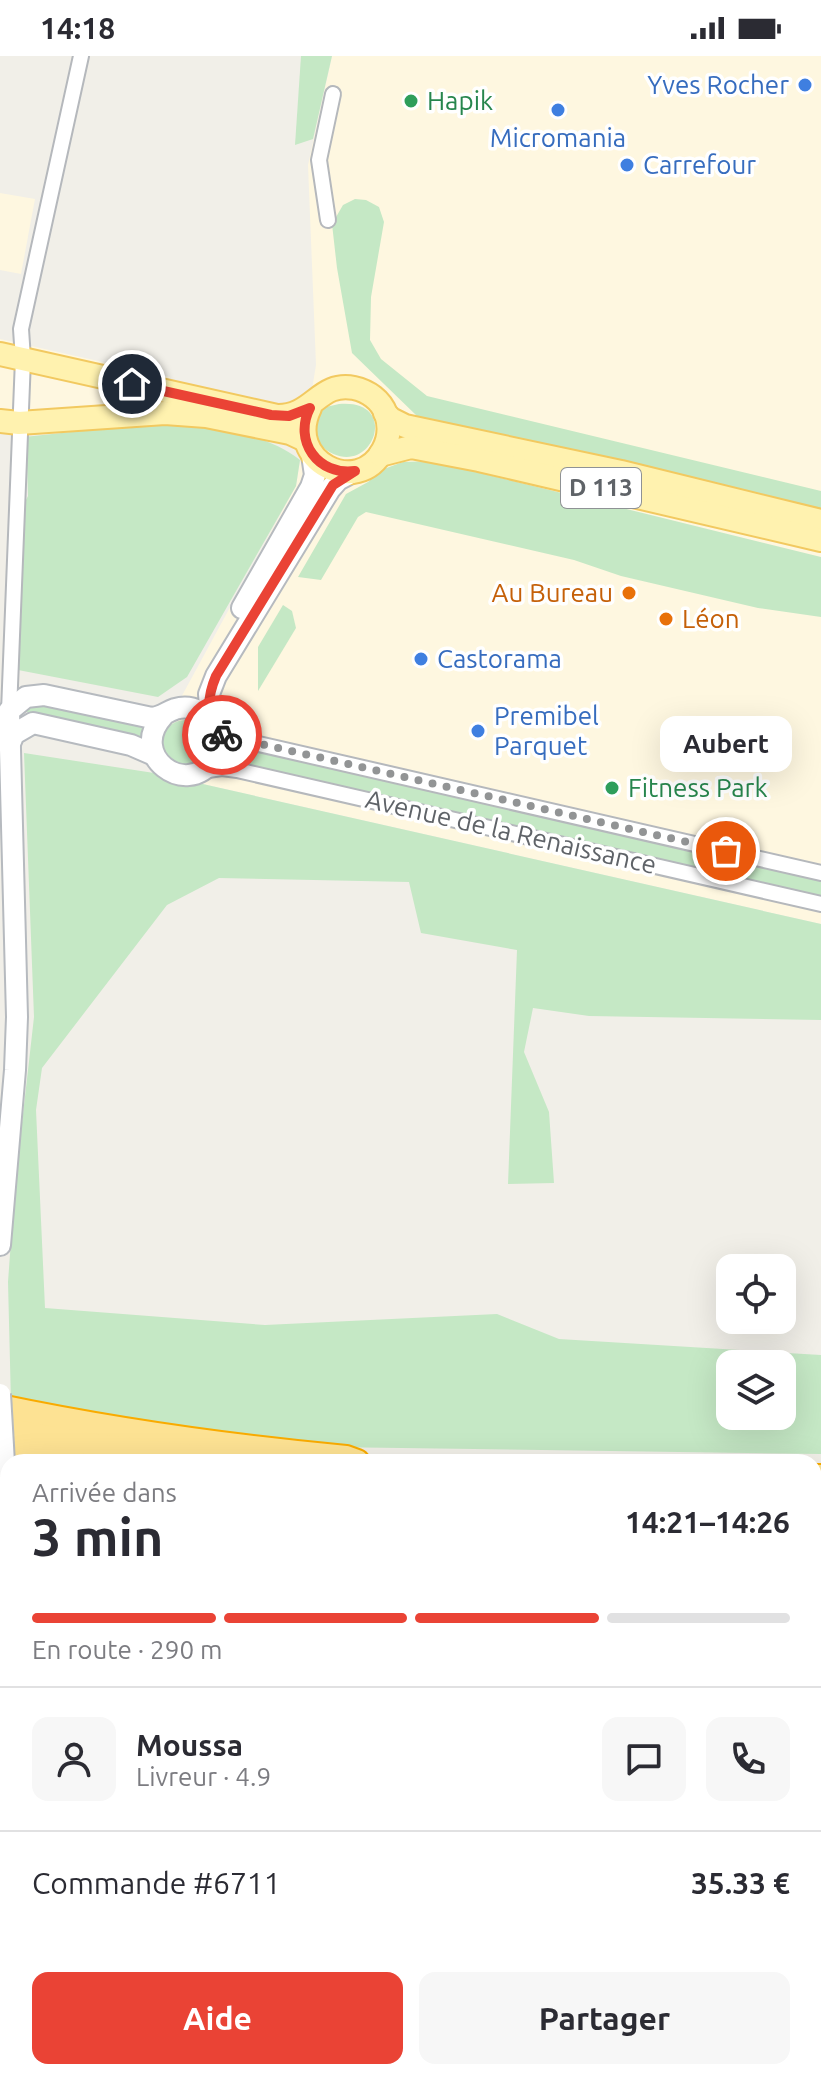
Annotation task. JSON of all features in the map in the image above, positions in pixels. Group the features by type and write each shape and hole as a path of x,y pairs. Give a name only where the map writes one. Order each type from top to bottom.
{"highway":[{"path":"0,1407 76,1423 236,1448 302,1454"},
{"path":"0,1429 87,1445 165,1454"},
{"path":"0,1448 32,1454"}],"main road":[{"path":"0,354 271,415 289,416 310,408 328,391 349,387 372,396 385,413 388,436 380,455 370,465 355,471 332,470 290,433 206,416 165,413 10,422"},
{"path":"309,448 304,426 310,408"},
{"name":"D 113","path":"385,413 405,426 621,472 821,521"},
{"name":"D 113","path":"380,455 411,447 479,460 821,540"}],"street":[{"path":"0,1245 17,1017 9,746 10,422 23,359 21,329 81,56"},
{"path":"328,220 319,160 333,94"},
{"path":"154,755 152,734 170,712 189,699 203,678 311,487 315,475 309,448"},
{"path":"9,746 14,734 33,723 131,745 154,755 164,768 174,773 185,775 200,771 215,756 218,746 209,694 226,658 333,485 355,471"},
{"path":"9,711 26,697 44,695 138,716 193,709 214,726"},
{"name":"Avenue de la Renaissance","path":"214,726 237,739 821,873"},
{"name":"Avenue de la Renaissance","path":"200,771 222,768 237,770 821,904"},
{"path":"0,1393 4,1454"}],"shaded area":[{"path":"332,56 821,56 821,924 154,773 178,703 296,486 316,365 308,165"},
{"path":"0,193 35,199 21,274 0,270"},
{"path":"0,339 170,377 165,417 0,427"}],"green space":[{"path":"301,56 332,56 313,139 295,145"},
{"path":"355,199 366,200 379,207 384,222 371,297 370,340 381,359 427,396 821,491 821,510 417,416 352,353 332,224 343,205"},
{"path":"339,404 359,406 371,414 375,426 365,450 352,456 337,455 319,444 316,432 318,414 326,407"},
{"path":"165,422 253,437 300,460 296,486 187,677 158,697 18,670 21,510 28,496 27,462 21,457 24,437"},
{"path":"432,461 821,557 821,617 758,608 621,576 574,560 366,512 358,517 321,580 298,577 346,494 368,482 381,470 403,462"},
{"path":"283,605 292,611 296,628 258,691 258,647"},
{"path":"44,700 149,723 144,743 37,718 24,710"},
{"path":"185,720 202,726 208,743 202,760 185,766 168,760 162,743 168,726"},
{"path":"220,742 821,879 821,898 215,760"},
{"path":"24,753 154,773 821,924 821,1020 589,1016 533,1008 524,1052 549,1112 554,1183 508,1184 517,950 421,933 409,882 219,878 167,905 42,1068 36,1110 45,1308 265,1325 497,1314 559,1339 739,1350 716,1350 716,1430 796,1430 796,1353 821,1355 821,1454 329,1447 214,1439 11,1403 8,1282 15,1185 34,1017"}],"way so far":[{"path":"222,735 726,851"}],"place":[{"name":"Yves Rocher","path":"805,85"},
{"name":"Hapik","path":"411,101"},
{"name":"Micromania","path":"558,110"},
{"name":"Carrefour","path":"627,165"},
{"name":"Au Bureau","path":"629,593"},
{"name":"Léon","path":"666,619"},
{"name":"Castorama","path":"421,659"},
{"name":"Premibel Parquet","path":"478,731"},
{"name":"Fitness Park","path":"612,788"},
{"name":"Aubert","path":"726,851"}],"route":[{"path":"132,384 271,415 289,416 310,408 304,429 310,453 332,470 355,471 333,485 325,496 216,676 209,694 209,707 211,720 222,735"}]}
